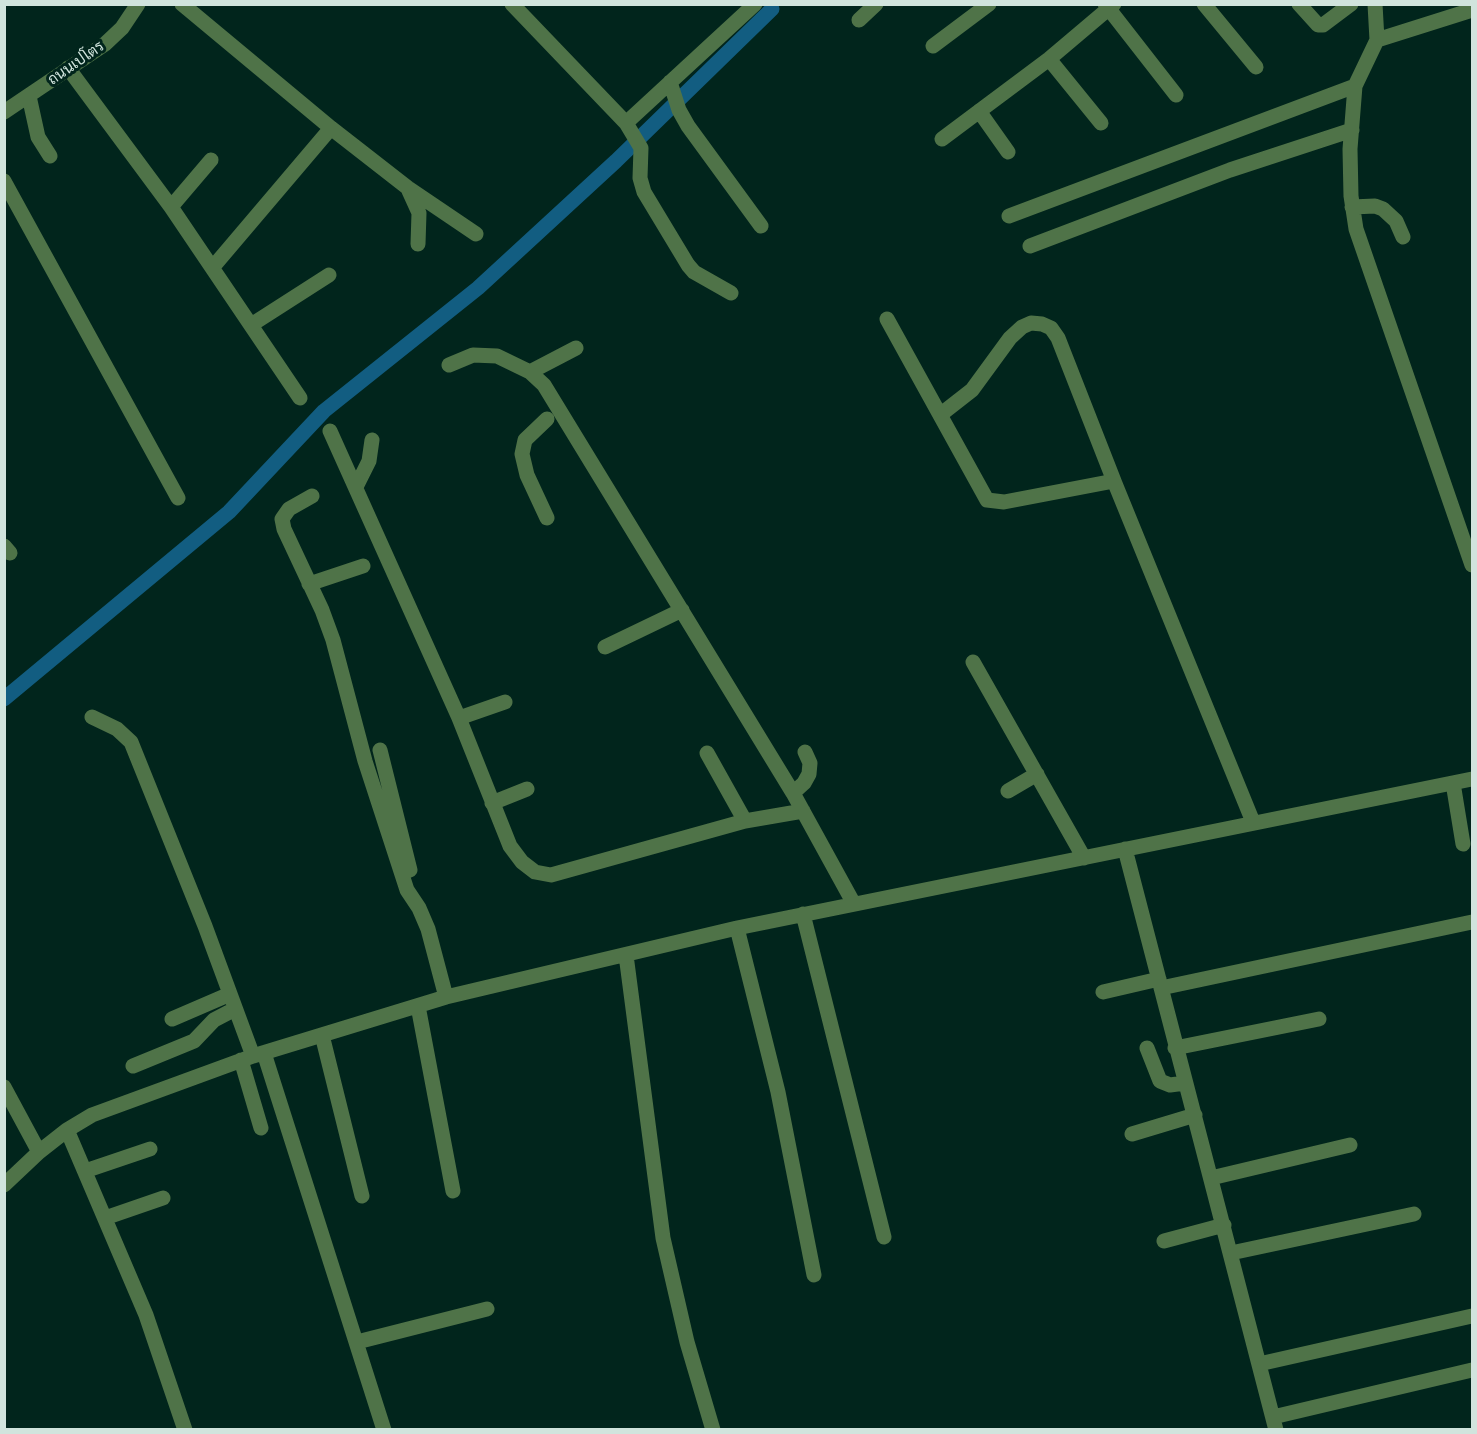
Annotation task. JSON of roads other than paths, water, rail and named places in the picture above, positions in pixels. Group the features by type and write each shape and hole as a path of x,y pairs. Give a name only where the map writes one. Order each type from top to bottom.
{"street":[{"name":"ถนนเปโตร","path":"4,112 30,96 122,28 138,4"},
{"path":"182,4 331,128 408,188 476,234"},
{"path":"512,4 628,127 641,148 640,178 644,192 688,265 694,272 731,293"},
{"path":"628,127 754,4"},
{"path":"859,20 876,4"},
{"path":"933,46 989,4"},
{"path":"1204,4 1256,67"},
{"path":"1299,4 1313,22 1323,25 1351,4"},
{"path":"1375,4 1377,40 1355,86 1352,130 1352,207 1356,230 1473,565"},
{"path":"942,139 1049,58 1109,6 1176,95"},
{"path":"1377,40 1473,10"},
{"path":"1049,58 1101,123"},
{"path":"68,68 171,207 300,398"},
{"path":"671,85 679,110 761,226"},
{"path":"1009,216 1355,86"},
{"path":"30,96 38,137 50,156"},
{"path":"979,111 1008,152"},
{"path":"213,267 331,128"},
{"path":"1030,246 1230,170 1352,130"},
{"path":"171,207 211,160"},
{"path":"4,182 178,498"},
{"path":"408,188 419,213 418,244"},
{"path":"1352,207 1375,206 1383,209 1396,221 1403,237"},
{"path":"251,326 329,275"},
{"path":"887,319 987,500 1004,502 1114,481"},
{"path":"940,415 972,390 1010,338 1022,327 1031,323 1051,328 1058,338 1253,822"},
{"path":"530,372 576,348"},
{"path":"449,365 473,356 497,356 530,372 544,385 555,416 682,610 804,811 854,904"},
{"path":"547,518 527,475 522,454 525,441 555,416"},
{"path":"330,431 459,718 510,846 535,872 551,876 746,821 804,811"},
{"path":"356,487 369,461 372,440"},
{"path":"312,496 296,504 282,519 333,640 365,761 404,881 419,908"},
{"path":"309,585 363,566"},
{"path":"605,647 682,610"},
{"path":"973,662 1084,858"},
{"path":"459,718 505,702"},
{"path":"92,717 117,729 131,742 253,1057 357,1342 384,1430"},
{"path":"380,750 419,908 446,997"},
{"path":"793,793 809,774 810,763 805,752"},
{"path":"707,753 746,821"},
{"path":"1008,791 1037,774"},
{"path":"4,1185 39,1152 67,1130 92,1115 253,1057 446,997 737,928 1473,779"},
{"path":"1453,783 1462,844"},
{"path":"492,803 527,789"},
{"path":"1125,849 1274,1423 1473,1370"},
{"path":"803,914 884,1237"},
{"path":"1103,992 1160,984 1473,922"},
{"path":"737,928 778,1092 814,1275"},
{"path":"626,955 663,1238 687,1342 713,1430"},
{"path":"172,1019 232,1001"},
{"path":"133,1066 194,1041 232,1001"},
{"path":"418,1006 453,1191"},
{"path":"1175,1048 1319,1019"},
{"path":"322,1035 362,1196"},
{"path":"1148,1048 1160,1081 1170,1085 1185,1083"},
{"path":"253,1057 261,1128"},
{"path":"4,1088 39,1152"},
{"path":"1132,1134 1195,1115"},
{"path":"67,1130 146,1315 185,1430"},
{"path":"1211,1178 1350,1145"},
{"path":"85,1171 150,1149"},
{"path":"105,1218 163,1198"},
{"path":"1231,1253 1414,1214"},
{"path":"1164,1241 1224,1225"},
{"path":"357,1342 487,1309"},
{"path":"1259,1364 1473,1316"}],"waterway":[{"path":"4,699 229,512 324,411 478,288 616,161 772,9"}]}
